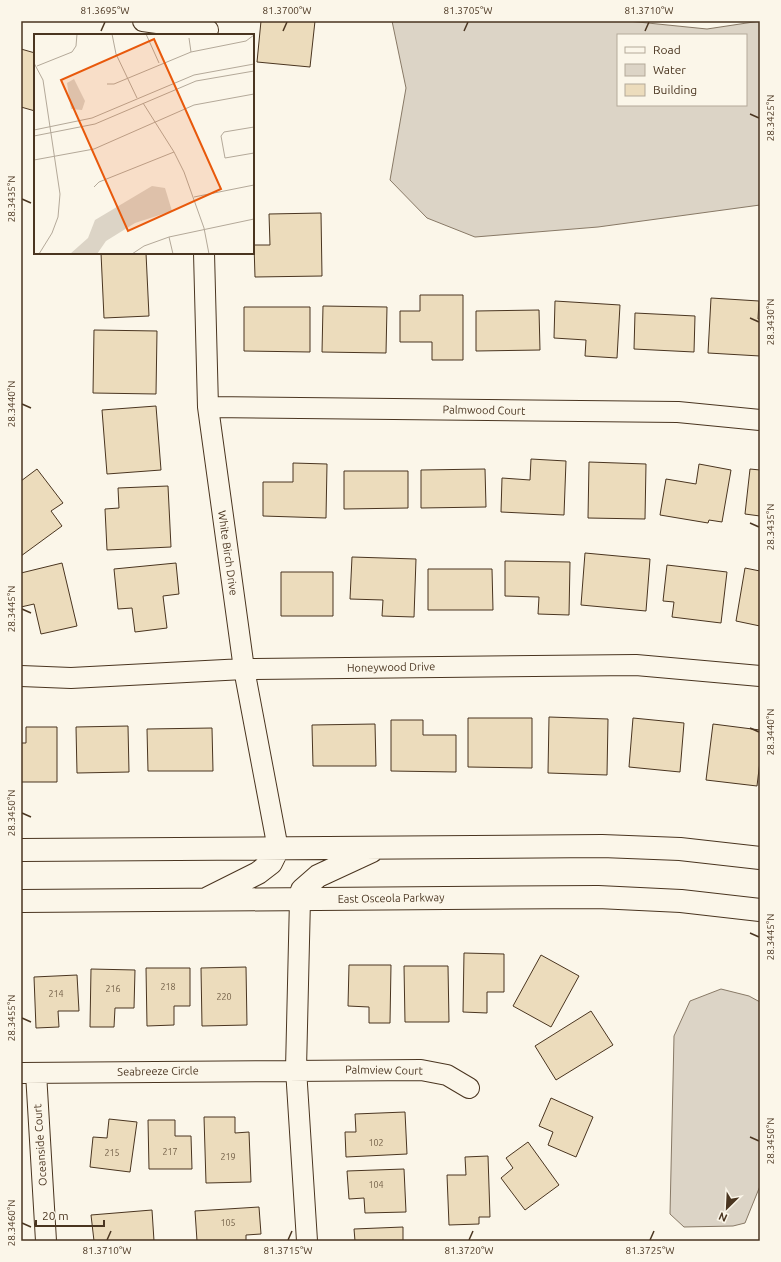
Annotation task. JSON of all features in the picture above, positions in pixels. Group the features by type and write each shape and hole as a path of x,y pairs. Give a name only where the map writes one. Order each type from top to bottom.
{"main road":[{"path":"21,850 602,846 680,849 760,858"},
{"path":"300,899 302,890 318,876 380,847"},
{"path":"201,901 258,873 271,863 278,849"},
{"name":"East Osceola Parkway","path":"21,901 201,901 598,897 681,901 760,910"}],"street":[{"path":"144,21 208,29"},
{"name":"White Birch Drive","path":"204,254 208,407 244,669 278,849"},
{"name":"Palmwood Court","path":"208,407 678,412 760,420"},
{"name":"Honeywood Drive","path":"21,676 71,678 244,669 636,665 760,676"},
{"path":"300,899 296,1070 307,1241"},
{"name":"Seabreeze Circle","path":"28,1073 296,1070"},
{"name":"Palmview Court","path":"296,1070 421,1070 447,1075 469,1088"},
{"name":"Oceanside Court","path":"28,1073 46,1241"}],"water":[{"path":"392,21 628,21 707,29 760,21 760,205 598,227 475,237 427,218 390,180 406,88"},
{"path":"721,989 749,996 760,1002 760,1186 745,1223 733,1226 684,1227 670,1214 674,1036 690,1001"}],"building":[{"path":"261,21 315,21 310,67 257,62"},
{"path":"21,49 34,53 34,111 21,107"},
{"path":"321,213 322,276 255,277 254,245 270,245 269,214"},
{"path":"101,254 146,254 149,316 104,318"},
{"path":"420,295 463,295 463,360 432,360 432,342 400,342 400,311 420,311"},
{"path":"711,298 759,301 758,319 760,319 760,356 708,353"},
{"path":"555,301 620,305 617,358 585,356 586,340 554,338"},
{"path":"323,306 387,307 386,353 322,352"},
{"path":"244,307 310,307 310,352 244,351"},
{"path":"539,310 540,350 476,351 476,311"},
{"path":"635,313 695,316 694,352 634,349"},
{"path":"94,330 157,331 156,394 93,393"},
{"path":"156,406 161,470 107,474 102,410"},
{"path":"531,459 566,461 564,515 501,512 502,478 530,480"},
{"path":"589,462 646,464 645,519 588,518"},
{"path":"293,463 327,464 326,518 263,516 263,482 293,482"},
{"path":"699,464 731,470 722,522 709,520 708,523 660,515 666,479 696,484"},
{"path":"37,469 63,503 51,511 62,526 21,556 21,481"},
{"path":"485,469 486,507 421,508 421,470"},
{"path":"750,469 760,470 760,516 745,514"},
{"path":"344,471 408,471 408,508 344,509"},
{"path":"168,486 171,547 107,550 105,509 119,508 118,488"},
{"path":"585,553 650,559 646,611 581,605"},
{"path":"352,557 416,559 414,617 382,616 383,600 350,599"},
{"path":"505,561 570,562 569,615 538,614 539,597 505,596"},
{"path":"62,563 77,626 41,634 34,604 21,607 21,573"},
{"path":"176,563 179,594 163,596 167,628 135,632 132,608 118,609 114,569"},
{"path":"667,565 727,572 721,623 672,617 674,602 663,601"},
{"path":"745,568 760,571 760,626 736,621"},
{"path":"428,569 492,569 493,610 428,610"},
{"path":"281,572 333,572 333,616 281,616"},
{"path":"549,717 608,719 607,775 548,773"},
{"path":"468,718 532,718 532,768 468,767"},
{"path":"633,718 684,723 680,772 629,767"},
{"path":"391,720 423,720 423,735 456,735 456,772 391,771"},
{"path":"375,724 376,766 313,766 312,725"},
{"path":"713,724 760,730 760,761 757,786 706,780"},
{"path":"128,726 129,772 77,773 76,727"},
{"path":"26,727 57,727 57,782 21,782 21,743 26,743"},
{"path":"212,728 213,771 148,771 147,729"},
{"path":"464,953 504,954 504,992 487,992 487,1013 463,1012"},
{"path":"541,955 579,976 551,1027 513,1006"},
{"path":"349,965 391,965 390,1023 369,1023 369,1007 348,1006"},
{"path":"404,966 448,966 449,1022 405,1022"},
{"path":"246,967 247,1025 202,1026 201,968"},
{"path":"146,968 190,968 190,1006 174,1006 174,1025 147,1026"},
{"path":"91,969 135,970 134,1008 115,1008 114,1027 90,1027"},
{"path":"77,975 79,1011 58,1011 59,1027 36,1028 34,977"},
{"path":"591,1011 613,1045 556,1080 535,1046"},
{"path":"551,1098 593,1117 576,1157 548,1145 553,1132 539,1126"},
{"path":"405,1112 407,1154 346,1157 345,1132 356,1132 355,1114"},
{"path":"204,1117 235,1117 235,1133 249,1132 251,1182 206,1183"},
{"path":"109,1119 137,1122 130,1172 90,1167 93,1137 107,1138"},
{"path":"148,1120 175,1120 175,1136 191,1136 192,1169 149,1169"},
{"path":"528,1142 559,1185 525,1210 501,1178 513,1168 506,1158"},
{"path":"488,1156 490,1217 479,1217 479,1224 449,1225 447,1175 466,1175 465,1157"},
{"path":"404,1169 406,1212 365,1213 364,1198 349,1199 347,1171"},
{"path":"259,1207 261,1234 246,1235 246,1241 197,1241 195,1211"},
{"path":"152,1210 154,1241 94,1241 91,1215"},
{"path":"403,1227 403,1241 355,1241 354,1229"}]}
